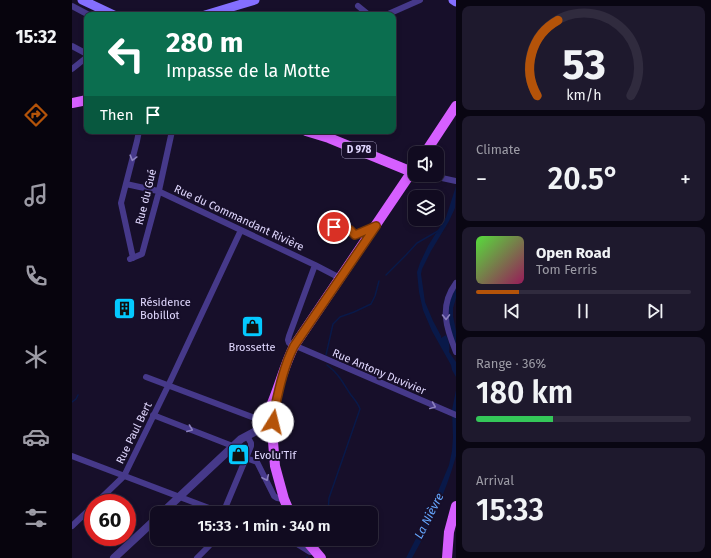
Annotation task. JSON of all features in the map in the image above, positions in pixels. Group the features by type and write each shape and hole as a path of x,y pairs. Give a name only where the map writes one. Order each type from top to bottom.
{"main road":[{"path":"82,0 107,12"},
{"path":"216,12 255,0"},
{"path":"72,103 84,101"},
{"path":"430,146 456,106"},
{"name":"D 978","path":"316,134 408,169"},
{"path":"287,506 275,466 274,451 265,425 289,357 294,346 408,180"},
{"path":"447,558 450,532 456,506"},
{"path":"311,546 318,555"}],"street":[{"path":"393,12 420,0"},
{"path":"72,6 84,12"},
{"path":"358,6 365,12"},
{"path":"72,46 84,53"},
{"path":"72,69 84,58"},
{"path":"126,184 139,134"},
{"name":"Rue du Gué","path":"126,184 121,204 131,259 142,254 171,134"},
{"path":"444,178 456,181"},
{"name":"Rue du Commandant Rivière","path":"126,184 158,191 340,278"},
{"path":"334,227 350,230 355,235 376,226"},
{"name":"Rue Paul Bert","path":"105,494 124,476 241,230"},
{"path":"294,346 289,343 288,340 315,265"},
{"path":"456,283 450,293 446,306 446,321 456,352"},
{"name":"Rue Antony Duvivier","path":"294,346 456,415"},
{"path":"146,377 265,425"},
{"path":"153,415 232,447"},
{"path":"169,506 241,438 265,425"},
{"path":"225,506 251,444 247,436"},
{"path":"72,456 203,506"},
{"path":"246,458 257,462 274,496 284,499"},
{"path":"72,526 84,515"},
{"path":"114,558 150,525"},
{"path":"196,558 209,546"},
{"path":"300,546 318,555"}],"water":[{"path":"456,186 455,208 431,251 421,274 425,302 441,338 446,335 449,341 449,352 456,362 456,377 432,331 423,310 417,272 428,246 440,226 444,226 444,220"},
{"path":"456,288 453,316 456,331 456,344 448,316 452,295"},
{"name":"La Nièvre","path":"456,390 456,456 442,496 425,534 412,558 406,558 429,513 449,465 453,437 452,410"}],"waterway":[{"path":"386,275 417,243 438,231"},
{"path":"326,355 333,324 340,317 371,304 379,281"},
{"path":"327,365 335,372 360,409 329,498 328,506"},
{"path":"72,402 78,395"}],"place":[{"name":"Résidence Bobillot","path":"125,308"},
{"name":"Brossette","path":"252,327"},
{"name":"Evolu'Tif","path":"238,455"}],"route":[{"path":"273,422 279,386 294,346 376,226 355,235 350,230 334,227"}]}
